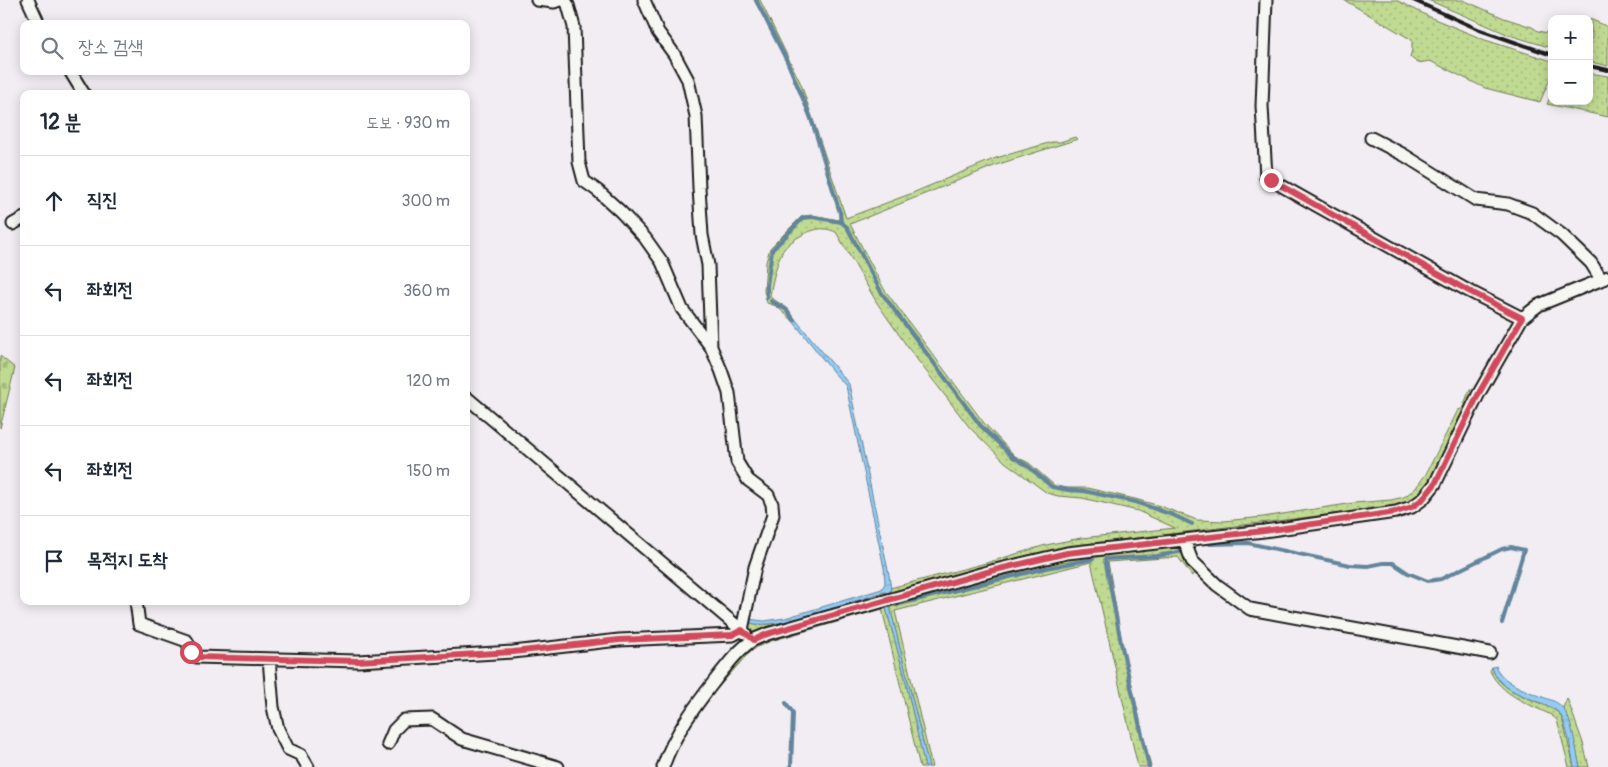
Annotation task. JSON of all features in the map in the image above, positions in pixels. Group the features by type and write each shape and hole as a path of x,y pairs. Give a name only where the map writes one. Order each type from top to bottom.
{"street":[{"path":"28,0 37,20"},
{"path":"537,0 554,2 561,0"},
{"path":"565,0 574,27 579,162 584,181 604,196 645,238 662,262 682,308 711,347 729,393 734,451 737,462 748,480 768,495 772,504 773,514 755,567 742,630"},
{"path":"644,0 658,32 674,54 688,80 696,116 702,235 708,265 711,347"},
{"path":"1266,0 1262,106 1266,177 1465,289 1522,318"},
{"path":"72,75 82,90"},
{"path":"663,767 674,740 691,711 739,652 754,640 767,634 883,600 1048,557 1074,552 1264,531 1386,514 1412,507 1423,499 1435,484 1479,393 1522,318 1539,305 1604,278 1562,235 1532,213 1508,204 1476,200 1404,155 1371,138"},
{"path":"13,224 20,220"},
{"path":"470,400 754,640"},
{"path":"1184,540 1192,561 1217,585 1250,609 1490,652"},
{"path":"137,605 139,624 187,641 191,652 196,657 358,661 513,652 619,640 732,635 742,630"},
{"path":"269,659 272,707 278,729 288,749 301,755 308,767"},
{"path":"388,744 394,730 404,720 432,718 462,739 558,767"}],"green space":[{"path":"754,0 760,0 801,84 846,218 996,158 1052,142 1060,142 1075,137 1078,139 999,164 850,224 884,289 984,423 1015,456 1029,463 1055,486 1087,488 1160,506 1197,520 1224,521 1404,497 1415,489 1426,474 1458,410 1462,409 1470,389 1472,396 1433,475 1411,500 1392,507 1070,546 751,635 748,619 750,623 779,623 836,608 884,592 889,593 890,588 1046,545 1081,538 1175,528 1138,511 1082,498 1047,493 1005,462 970,428 909,349 877,303 836,232 820,229 803,234 784,249 779,258 770,297 787,308 796,320 792,317 792,320 776,306 767,303 764,291 766,262 770,248 802,216 813,215 839,220 839,213 822,155 802,98 786,61"},
{"path":"1344,0 1396,0 1432,18 1485,40 1548,60 1548,83 1540,102 1485,88 1430,61 1418,63 1410,57 1412,40"},
{"path":"1428,0 1463,0 1504,18 1548,33 1548,47 1509,35"},
{"path":"1593,20 1608,27 1608,66 1593,62"},
{"path":"1593,74 1608,76 1608,117 1552,105 1593,105"},
{"path":"0,356 15,368 0,428"},
{"path":"1181,547 1195,570 1192,576 1178,557 1108,562 1122,642 1151,767 1138,767 1091,562 895,611 932,767 929,767 890,607 886,608 904,674 925,767 920,767 882,609 771,641 757,647 746,656 716,690 683,736 686,725 743,654 756,644 770,638 891,603 1082,556 1092,554 1094,557 1103,556 1106,553"},
{"path":"1492,667 1502,684 1520,695 1559,713 1563,721 1574,767 1569,767 1557,720 1508,693 1490,671"},
{"path":"1567,698 1583,743 1589,767 1580,767 1569,721 1563,708"}],"water":[{"path":"791,317 796,320 849,384 891,590 889,593 884,592 797,619 779,623 750,623 748,619 764,621 785,618 882,589 885,583 884,568 846,386"},
{"path":"890,607 929,767 925,767 904,674 886,608"},
{"path":"1497,666 1496,668 1500,674 1511,683 1554,701 1562,707 1569,720 1580,767 1574,767 1567,733 1560,714 1552,708 1521,695 1506,686 1495,675 1492,667"}],"waterway":[{"path":"756,0 787,61 811,118 840,213 841,222 847,227 881,292 980,425 1013,457 1028,466 1052,487 1084,491 1135,502 1173,515 1192,524"},
{"path":"767,298 772,250 803,218 812,217 841,222"},
{"path":"771,301 787,310 794,320"},
{"path":"1210,544 1248,543 1350,565 1368,566 1393,563 1408,573 1428,581 1441,579 1502,549 1511,547 1524,550 1502,623"},
{"path":"1149,767 1121,643 1105,559 1157,556 1184,551"},
{"path":"896,605 1046,568 1093,559"},
{"path":"786,703 793,713 791,767"}],"railway":[{"path":"1413,0 1480,30 1548,54"},
{"path":"1593,67 1608,70"}],"route":[{"path":"191,652 196,657 358,661 513,652 619,640 732,635 742,630 754,640 767,634 883,600 1067,553 1264,531 1396,512 1412,507 1423,499 1435,484 1479,393 1522,318 1465,289 1271,180"}]}
